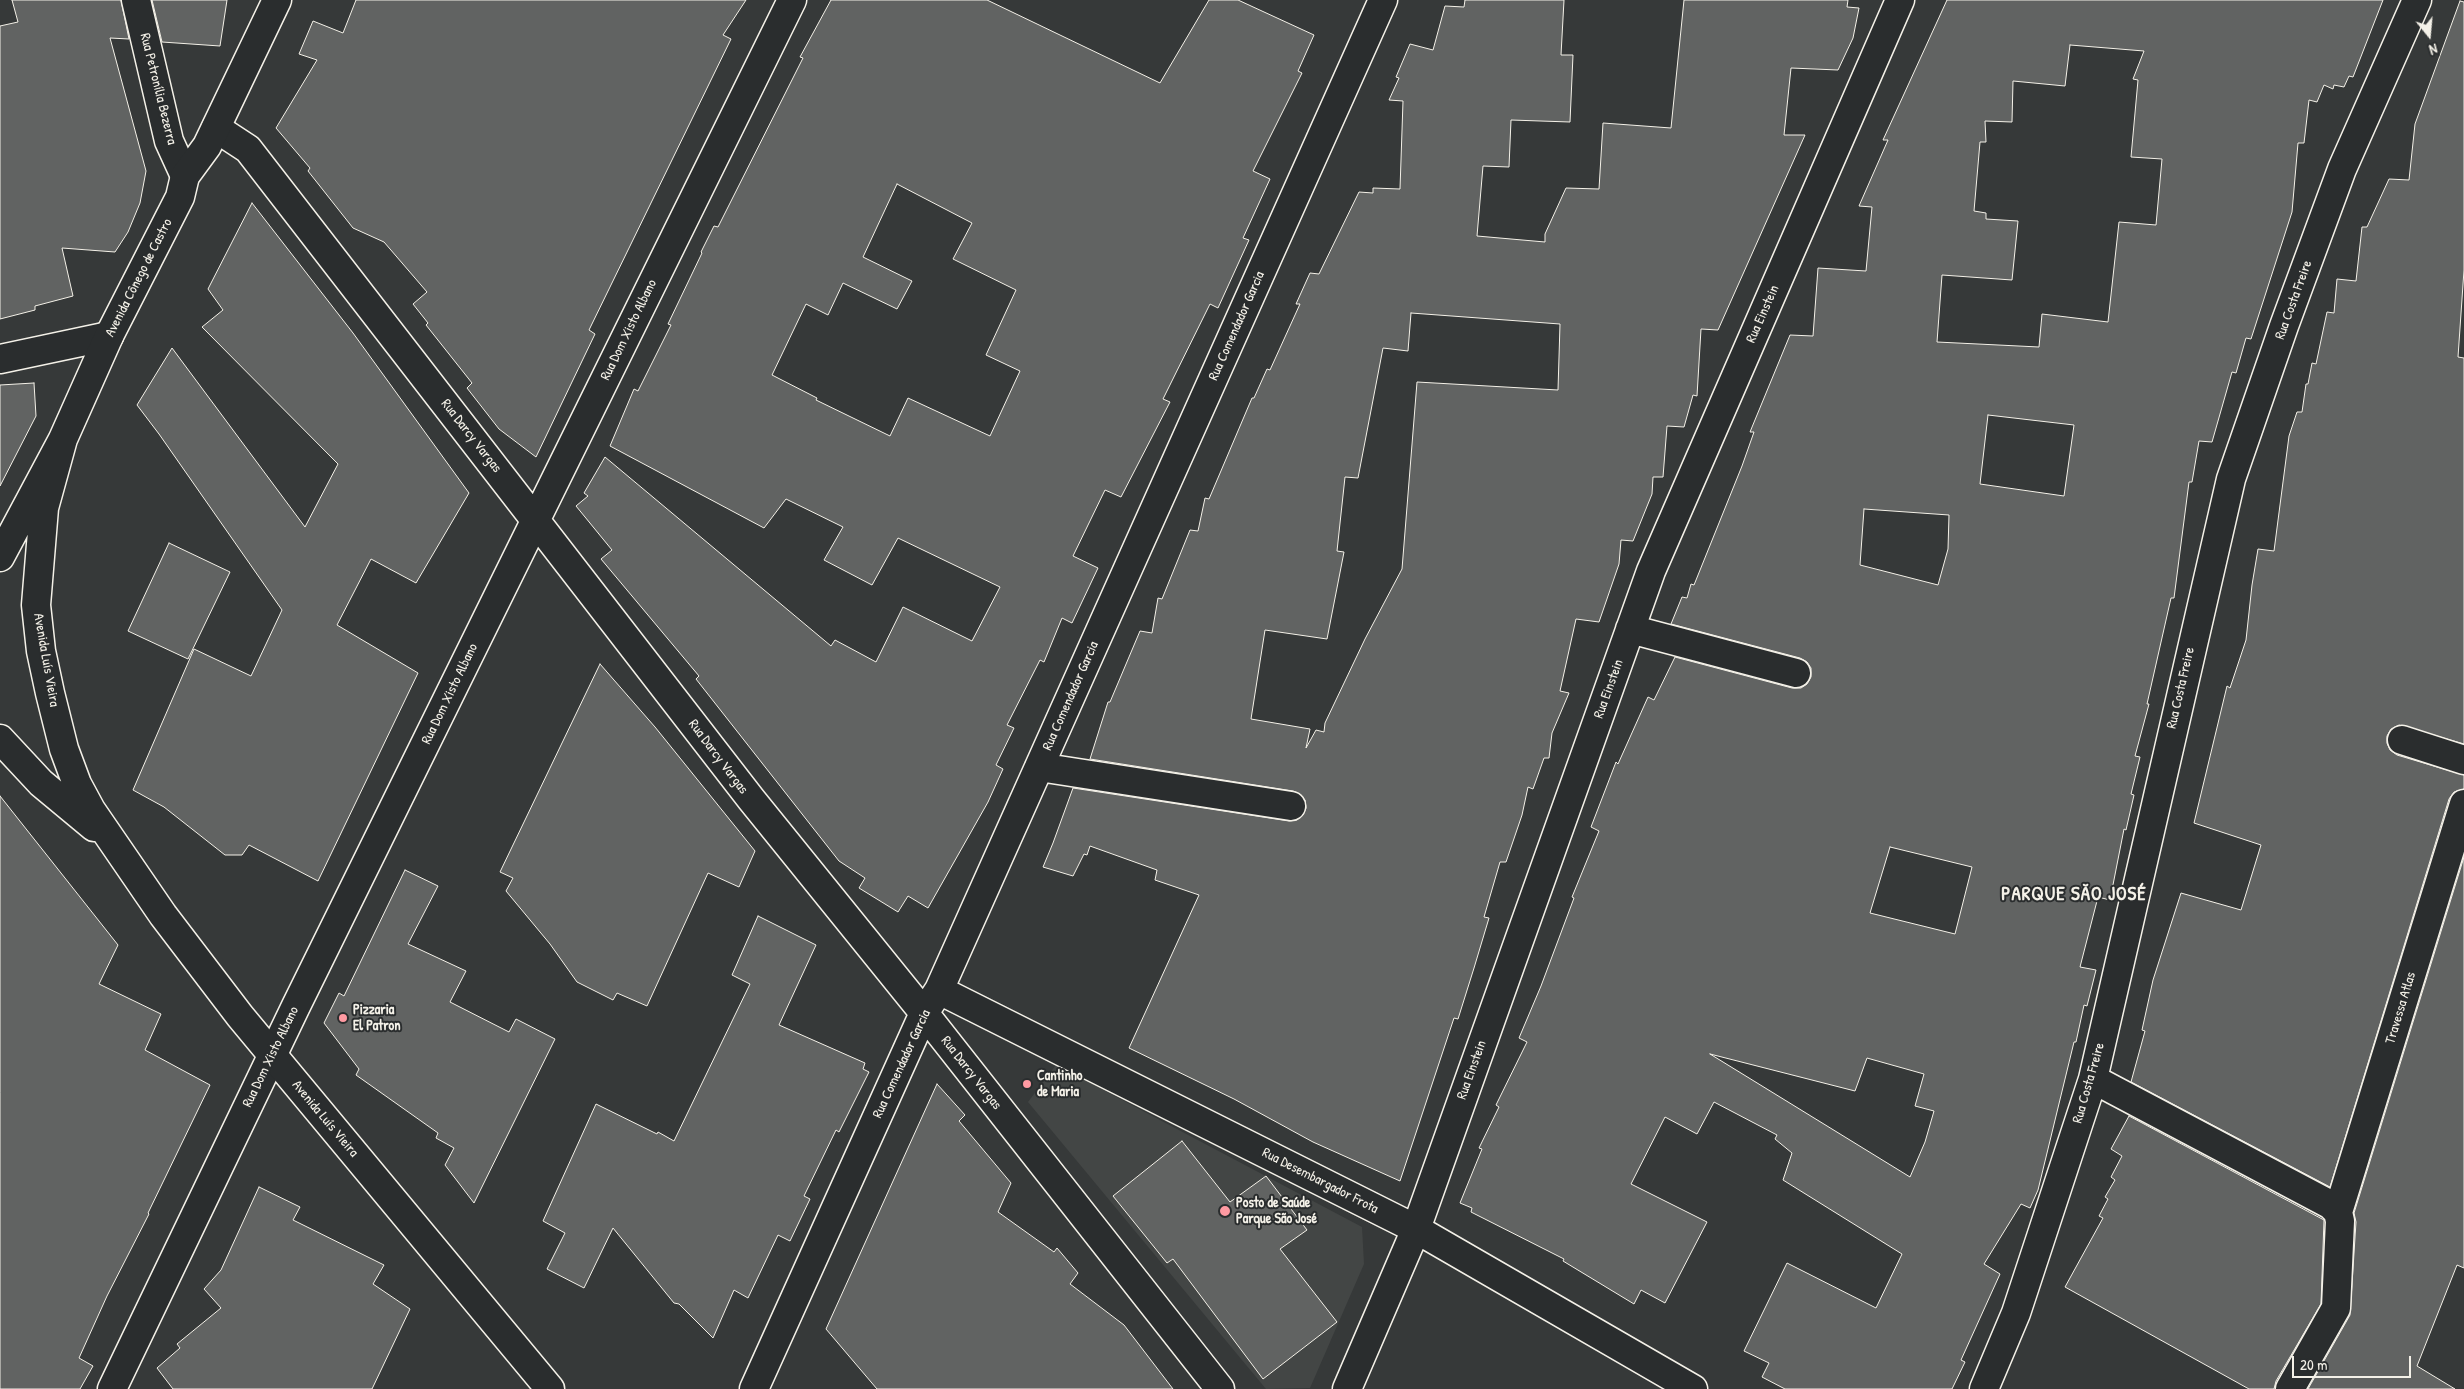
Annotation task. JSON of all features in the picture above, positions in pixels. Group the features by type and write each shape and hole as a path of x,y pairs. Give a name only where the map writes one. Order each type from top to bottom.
{"street":[{"name":"Rua Petronília Bezerra","path":"136,0 169,141 185,176"},
{"name":"Avenida Cônego de Castro","path":"0,558 63,439 109,336 180,196 185,176 207,146 277,0"},
{"name":"Rua Dom Xisto Albano","path":"112,1389 272,1056 792,0"},
{"name":"Rua Comendador Garcia","path":"754,1389 924,1013 939,990 1383,0"},
{"name":"Rua Einstein","path":"1347,1389 1416,1229 1651,571 1900,0"},
{"name":"Rua Costa Freire","path":"1984,1389 2016,1313 2092,1079 2231,479 2284,326 2342,169 2417,0"},
{"name":"Rua Darcy Vargas","path":"216,128 248,150 536,518 751,798 924,1013 1220,1389"},
{"path":"0,359 109,336"},
{"name":"Avenida Luís Vieira","path":"63,439 44,508 36,605 42,651 67,758 77,784 111,840 169,923 272,1056 550,1389"},
{"path":"1630,629 1796,673"},
{"name":"Avenida Luís Vieira","path":"0,739 41,783 111,840"},
{"path":"2402,740 2464,760"},
{"path":"1039,767 1291,806"},
{"name":"Travessa Atlas","path":"2290,1389 2336,1308 2340,1221 2338,1212 2464,804"},
{"name":"Rua Desembargador Frota","path":"939,990 1416,1229 1692,1389"},
{"path":"2092,1079 2331,1205 2338,1212"}],"shaded area":[{"name":"Posto de Saúde Parque São José","path":"1056,1065 1362,1227 1364,1264 1310,1388 1266,1389 1028,1102"}],"building":[{"path":"12,0 121,0 129,39 110,38 146,171 140,203 128,232 115,252 62,248 73,296 35,306 35,310 0,319 0,26 18,22"},
{"path":"152,0 227,0 220,46 162,42"},
{"path":"356,0 746,0 723,35 731,39 589,330 595,334 536,457 499,429 467,388 472,383 426,325 428,323 413,304 427,292 384,242 353,228 308,171 310,168 276,128 317,60 299,54 313,21 343,33"},
{"path":"831,0 987,0 1160,83 1209,0 1238,0 1314,35 1298,71 1302,73 1253,171 1270,179 1243,238 1249,240 1218,308 1210,304 1163,399 1170,402 1121,497 1105,490 1073,556 1098,568 1072,623 1062,618 1044,662 1040,660 1007,725 1014,728 996,765 1003,769 988,802 928,908 908,896 898,912 859,888 865,878 839,861 696,679 699,676 601,559 612,550 576,506 588,496 584,493 605,457 831,646 835,640 876,662 903,607 972,641 1000,587 898,538 872,585 824,560 843,527 786,499 764,528 610,446 634,389 638,391 671,325 668,324 701,252 714,226 718,227 803,58 800,57","holes":["897,184 972,223 953,259 1016,290 986,355 1020,371 990,436 908,398 890,436 816,400 817,398 772,375 806,304 828,315 843,283 897,309 912,281 863,257"]},
{"path":"1465,0 1564,0 1561,55 1573,55 1570,122 1511,120 1509,167 1483,166 1477,236 1545,242 1545,234 1566,188 1599,189 1603,123 1671,128 1684,0 1848,0 1847,7 1859,8 1853,38 1838,70 1791,68 1784,135 1805,135 1718,330 1701,329 1697,396 1693,395 1684,427 1667,426 1663,477 1653,477 1652,494 1633,541 1621,540 1619,564 1599,622 1576,619 1560,691 1569,693 1552,733 1549,758 1544,758 1533,789 1528,787 1522,815 1506,862 1500,862 1484,917 1489,918 1474,968 1458,1019 1454,1018 1400,1181 1313,1142 1234,1099 1129,1048 1199,895 1155,880 1157,870 1090,846 1087,855 1084,854 1073,876 1043,867 1073,788 1289,821 1297,820 1303,815 1306,808 1305,800 1300,794 1293,791 1090,759 1108,702 1110,702 1140,631 1152,633 1158,598 1162,599 1190,530 1198,531 1205,498 1209,499 1252,398 1254,398 1267,369 1270,370 1300,304 1296,304 1310,273 1319,274 1359,192 1373,193 1373,188 1400,189 1403,101 1389,100 1399,78 1396,77 1410,44 1433,50 1445,6 1464,7","holes":["1411,313 1560,324 1558,390 1417,382 1402,569 1365,639 1325,723 1324,732 1316,730 1306,748 1310,729 1251,719 1265,630 1327,639 1344,552 1337,551 1345,477 1358,478 1383,348 1408,351"]},
{"path":"1947,0 2383,0 2353,77 2349,76 2344,87 2334,85 2333,89 2324,85 2317,102 2309,100 2304,143 2298,143 2292,212 2251,339 2246,338 2236,373 2232,372 2212,442 2199,441 2192,482 2189,482 2174,598 2171,598 2147,704 2149,704 2135,756 2140,757 2131,794 2134,795 2126,830 2124,829 2110,900 2098,897 2080,967 2096,970 2087,1006 2084,1005 2076,1042 2074,1042 2038,1190 2030,1208 2021,1204 1984,1264 2000,1274 1961,1360 1965,1362 1952,1389 1785,1389 1762,1377 1769,1363 1744,1351 1787,1263 1876,1308 1902,1254 1783,1180 1792,1153 1775,1139 1777,1135 1714,1102 1697,1134 1665,1117 1631,1184 1707,1222 1665,1303 1641,1290 1634,1304 1563,1261 1564,1259 1471,1212 1472,1208 1460,1203 1482,1149 1479,1148 1499,1107 1496,1105 1527,1042 1519,1038 1541,986 1574,898 1572,897 1599,831 1591,827 1616,762 1618,764 1648,697 1654,700 1675,657 1792,688 1801,688 1807,684 1811,677 1811,668 1807,662 1800,658 1671,624 1682,597 1687,598 1691,584 1694,585 1742,466 1754,432 1750,432 1790,335 1813,336 1818,268 1866,271 1872,207 1859,206 1888,140 1883,140","holes":["2070,45 2144,51 2133,79 2138,80 2131,157 2162,159 2156,225 2119,222 2108,322 2042,314 2039,347 1937,342 1942,275 2012,280 2018,221 1986,219 1986,213 1974,211 1980,142 1986,142 1985,121 2012,122 2013,81 2065,86","1988,415 2074,425 2064,496 1980,484","1864,509 1949,515 1948,549 1938,585 1860,565","1890,847 1972,867 1955,934 1870,913","1710,1054 1855,1091 1867,1058 1924,1074 1915,1106 1934,1111 1925,1142 1910,1177"]},
{"path":"2460,1 2464,2 2464,270 2458,357 2464,358 2464,744 2399,725 2391,729 2387,736 2387,743 2390,750 2397,755 2464,775 2464,789 2454,792 2449,799 2330,1187 2131,1082 2145,1031 2142,1030 2153,980 2181,893 2241,910 2261,845 2194,823 2227,686 2230,688 2246,640 2258,549 2274,551 2289,436 2297,412 2302,412 2306,384 2308,384 2312,363 2316,364 2327,312 2334,313 2337,279 2356,281 2362,227 2367,227 2389,179 2409,180 2415,124"},
{"path":"252,203 353,333 469,493 416,583 371,559 337,625 418,673 318,881 249,845 242,855 225,855 164,807 133,790 194,649 251,676 282,610 137,405 172,348 305,527 338,464 202,327 223,310 208,289"},
{"path":"34,383 36,416 0,486 0,385"},
{"path":"169,543 230,572 188,659 128,631"},
{"path":"600,664 655,727 755,851 739,887 708,873 647,1006 617,993 613,1000 577,982 550,944 506,891 513,878 500,872"},
{"path":"0,796 118,945 99,984 161,1014 145,1050 210,1085 149,1214 107,1296 79,1358 93,1366 80,1389 0,1389"},
{"path":"2464,857 2464,1268 2457,1265 2417,1366 2455,1389 2308,1389 2350,1315 2356,1222 2354,1213"},
{"path":"405,870 438,886 408,944 466,971 450,1002 509,1032 516,1019 555,1039 474,1203 445,1165 454,1148 436,1138 438,1133 356,1075 359,1069 324,1023 339,993 344,996"},
{"path":"758,916 816,945 779,1025 865,1063 863,1069 869,1072 839,1132 836,1130 804,1196 810,1199 790,1241 778,1235 748,1298 734,1290 713,1338 679,1304 674,1303 613,1228 584,1288 547,1269 565,1233 543,1221 596,1104 674,1141 750,984 732,975"},
{"path":"937,1084 965,1115 959,1121 1011,1183 998,1212 1054,1252 1057,1248 1078,1273 1070,1284 1124,1325 1173,1389 877,1389 826,1329"},
{"path":"2129,1116 2324,1220 2321,1304 2276,1381 2274,1389 2249,1389 2065,1287 2103,1218 2099,1216 2108,1199 2105,1197 2115,1180 2111,1177 2122,1156 2111,1149"},
{"path":"1182,1141 1230,1202 1266,1176 1307,1230 1280,1249 1337,1322 1263,1379 1173,1259 1167,1263 1113,1196"},
{"path":"259,1187 300,1207 293,1220 384,1265 373,1284 410,1309 372,1389 173,1389 157,1368 180,1348 177,1344 221,1308 204,1289 221,1270"}],"place":[{"name":"Pizzaria El Patron","path":"343,1018"},
{"name":"Cantinho de Maria","path":"1027,1084"},
{"name":"Posto de Saúde Parque São José","path":"1225,1211"}],"district":[{"name":"PARQUE SĂO JOSÉ","path":"2074,895"}]}
